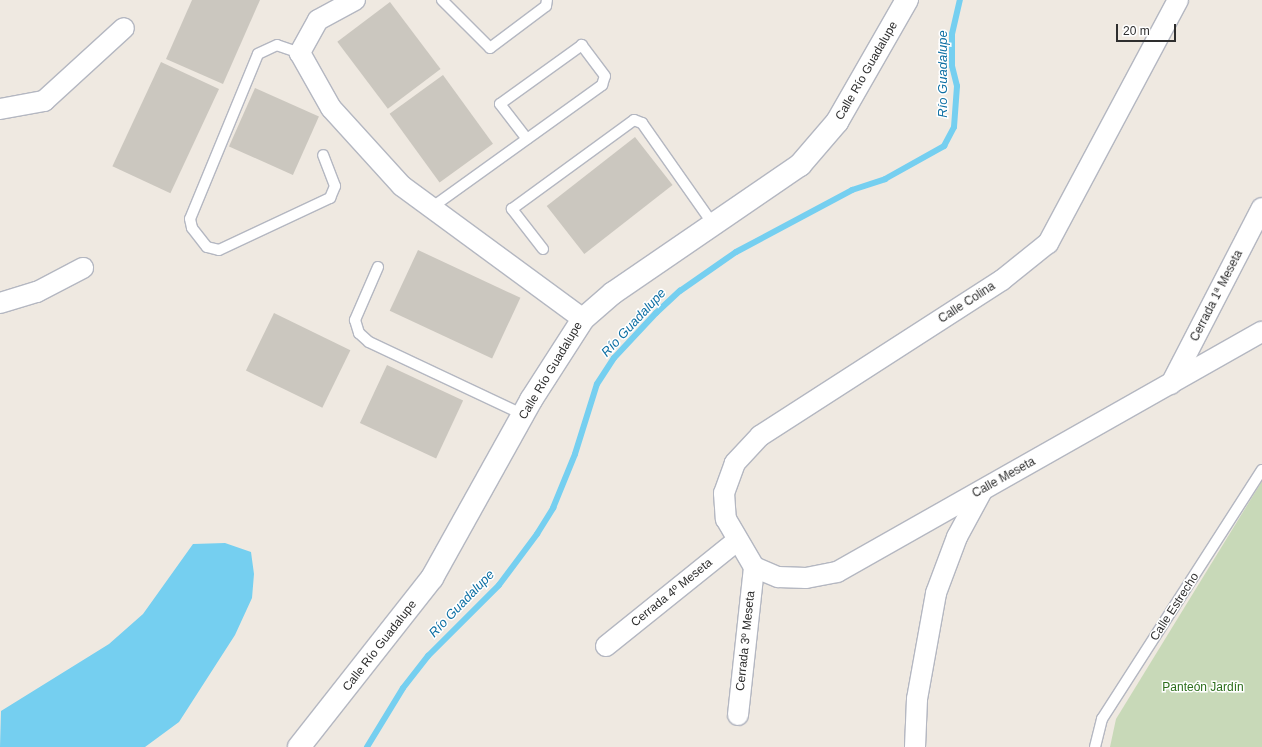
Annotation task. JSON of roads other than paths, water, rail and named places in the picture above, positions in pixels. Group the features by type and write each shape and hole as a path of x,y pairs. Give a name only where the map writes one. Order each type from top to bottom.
{"street":[{"path":"355,0 318,20 300,53 331,108 364,147 402,186 582,319"},
{"name":"Calle Río Guadalupe","path":"299,747 432,578 524,414 582,319 714,224 800,165 837,122 907,0"},
{"name":"Calle Colina","path":"745,553 726,519 724,493 735,463 760,436 1002,280 1048,243 1178,0"},
{"path":"0,109 44,101 124,28"},
{"name":"Cerrada 1ª Meseta","path":"1171,384 1262,208"},
{"path":"0,303 37,292 83,268"},
{"name":"Calle Meseta","path":"745,553 785,577 806,578 837,572 1262,332"},
{"path":"915,747 917,700 936,593 958,537 982,491"},
{"name":"Cerrada 4º Meseta","path":"606,646 745,553"},
{"name":"Cerrada 3º Meseta","path":"738,715 745,553"}],"lane":[{"path":"442,0 490,48 546,6 547,0"},
{"path":"300,53 277,45 258,54 190,219 192,228 207,247 219,250 330,198 335,186 322,155"},
{"path":"431,208 527,139 606,80 582,45 500,104 527,139"},
{"path":"543,249 512,209 634,120 642,123 714,224"},
{"path":"378,267 355,320 358,333 369,342 524,414"},
{"name":"Calle Estrecho","path":"1095,747 1102,719 1262,470"}],"water":[{"path":"225,543 251,552 254,574 252,598 235,635 179,722 145,747 0,747 1,711 109,644 143,614 193,544"}],"waterway":[{"name":"Río Guadalupe","path":"367,747 403,688 428,656 499,585 537,534 553,508 575,454 597,384 614,358 656,313 680,291 736,252 852,190 885,179 944,146 954,127 957,86 952,66 952,34 960,0"}],"park label":[{"name":"Panteón Jardín","path":"1203,688"}]}
